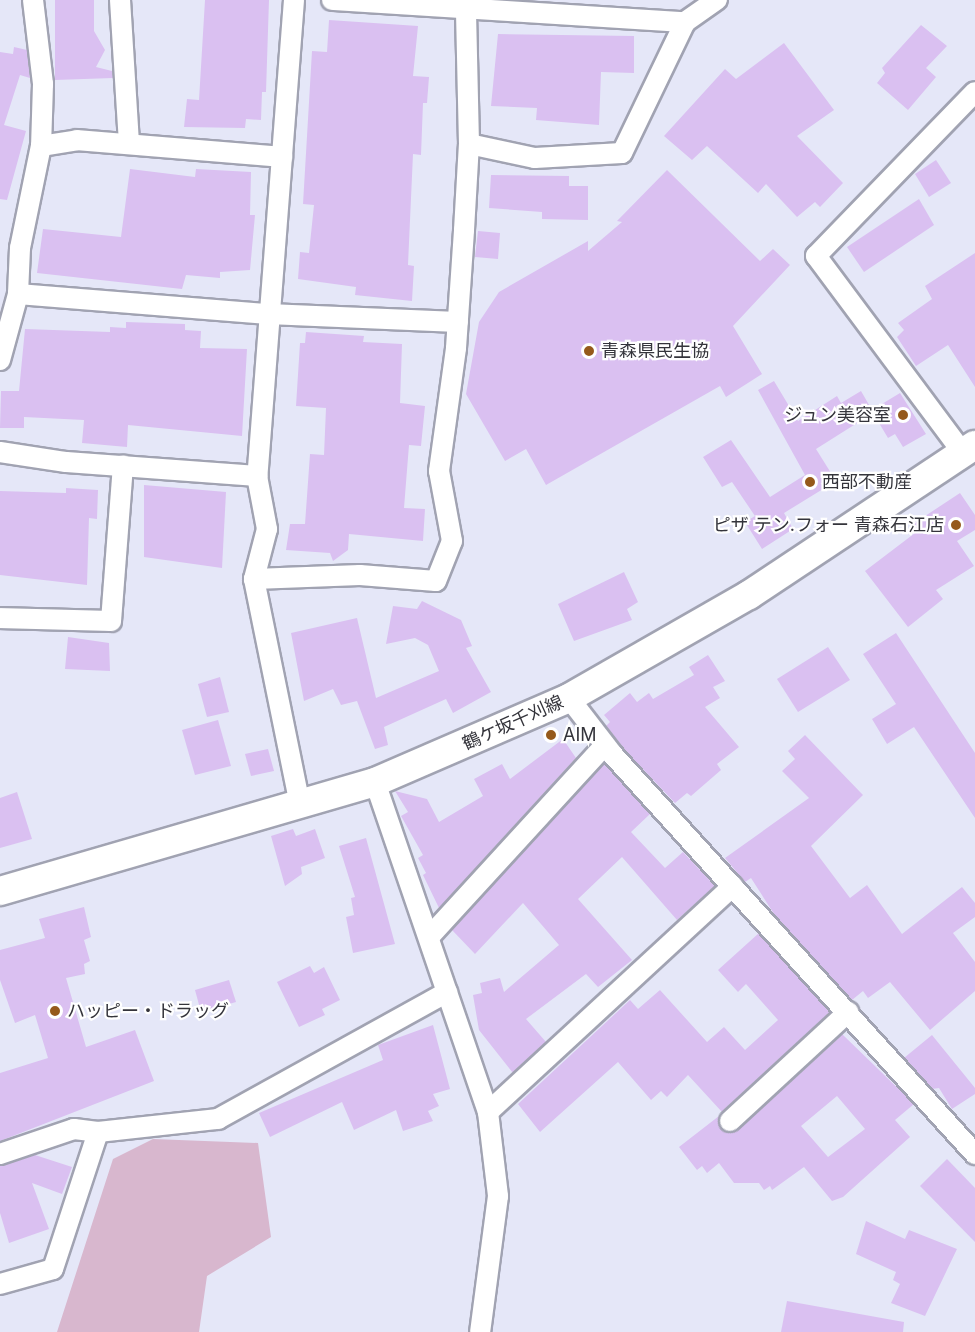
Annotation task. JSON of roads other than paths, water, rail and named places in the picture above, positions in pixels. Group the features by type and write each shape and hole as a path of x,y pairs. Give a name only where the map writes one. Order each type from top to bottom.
{"main road":[{"name":"鶴ケ坂千刈線","path":"0,891 300,806 375,782 569,698 749,595 969,449"}],"street":[{"path":"0,360 18,294 20,248 41,146 43,84 33,0"},
{"path":"120,0 129,144"},
{"path":"294,0 257,476 267,529 254,579 300,806"},
{"path":"332,0 685,22"},
{"path":"469,144 535,158 622,153 685,22 717,0"},
{"path":"254,579 360,575 436,581 452,541 439,471 458,322 469,144 466,8"},
{"path":"969,449 816,256 975,92"},
{"path":"41,146 77,140 282,158"},
{"path":"18,294 268,314 458,322"},
{"path":"0,452 257,476"},
{"path":"0,618 111,621 123,465"},
{"path":"569,698 605,745 975,1154"},
{"path":"430,936 605,745"},
{"path":"375,782 430,936 488,1112 498,1196 480,1332"},
{"path":"488,1112 733,886"},
{"path":"0,1154 74,1129 98,1132 218,1119 447,992"},
{"path":"730,1121 848,1012"},
{"path":"0,1284 53,1269 98,1132"}],"place":[{"name":"青森県民生協","path":"589,351"},
{"name":"ジュン美容室","path":"903,415"},
{"name":"西部不動産","path":"810,482"},
{"name":"ピザ テン.フォー 青森石江店","path":"956,525"},
{"name":"AIM","path":"551,735"},
{"name":"ハッピー・ドラッグ","path":"55,1011"}]}
